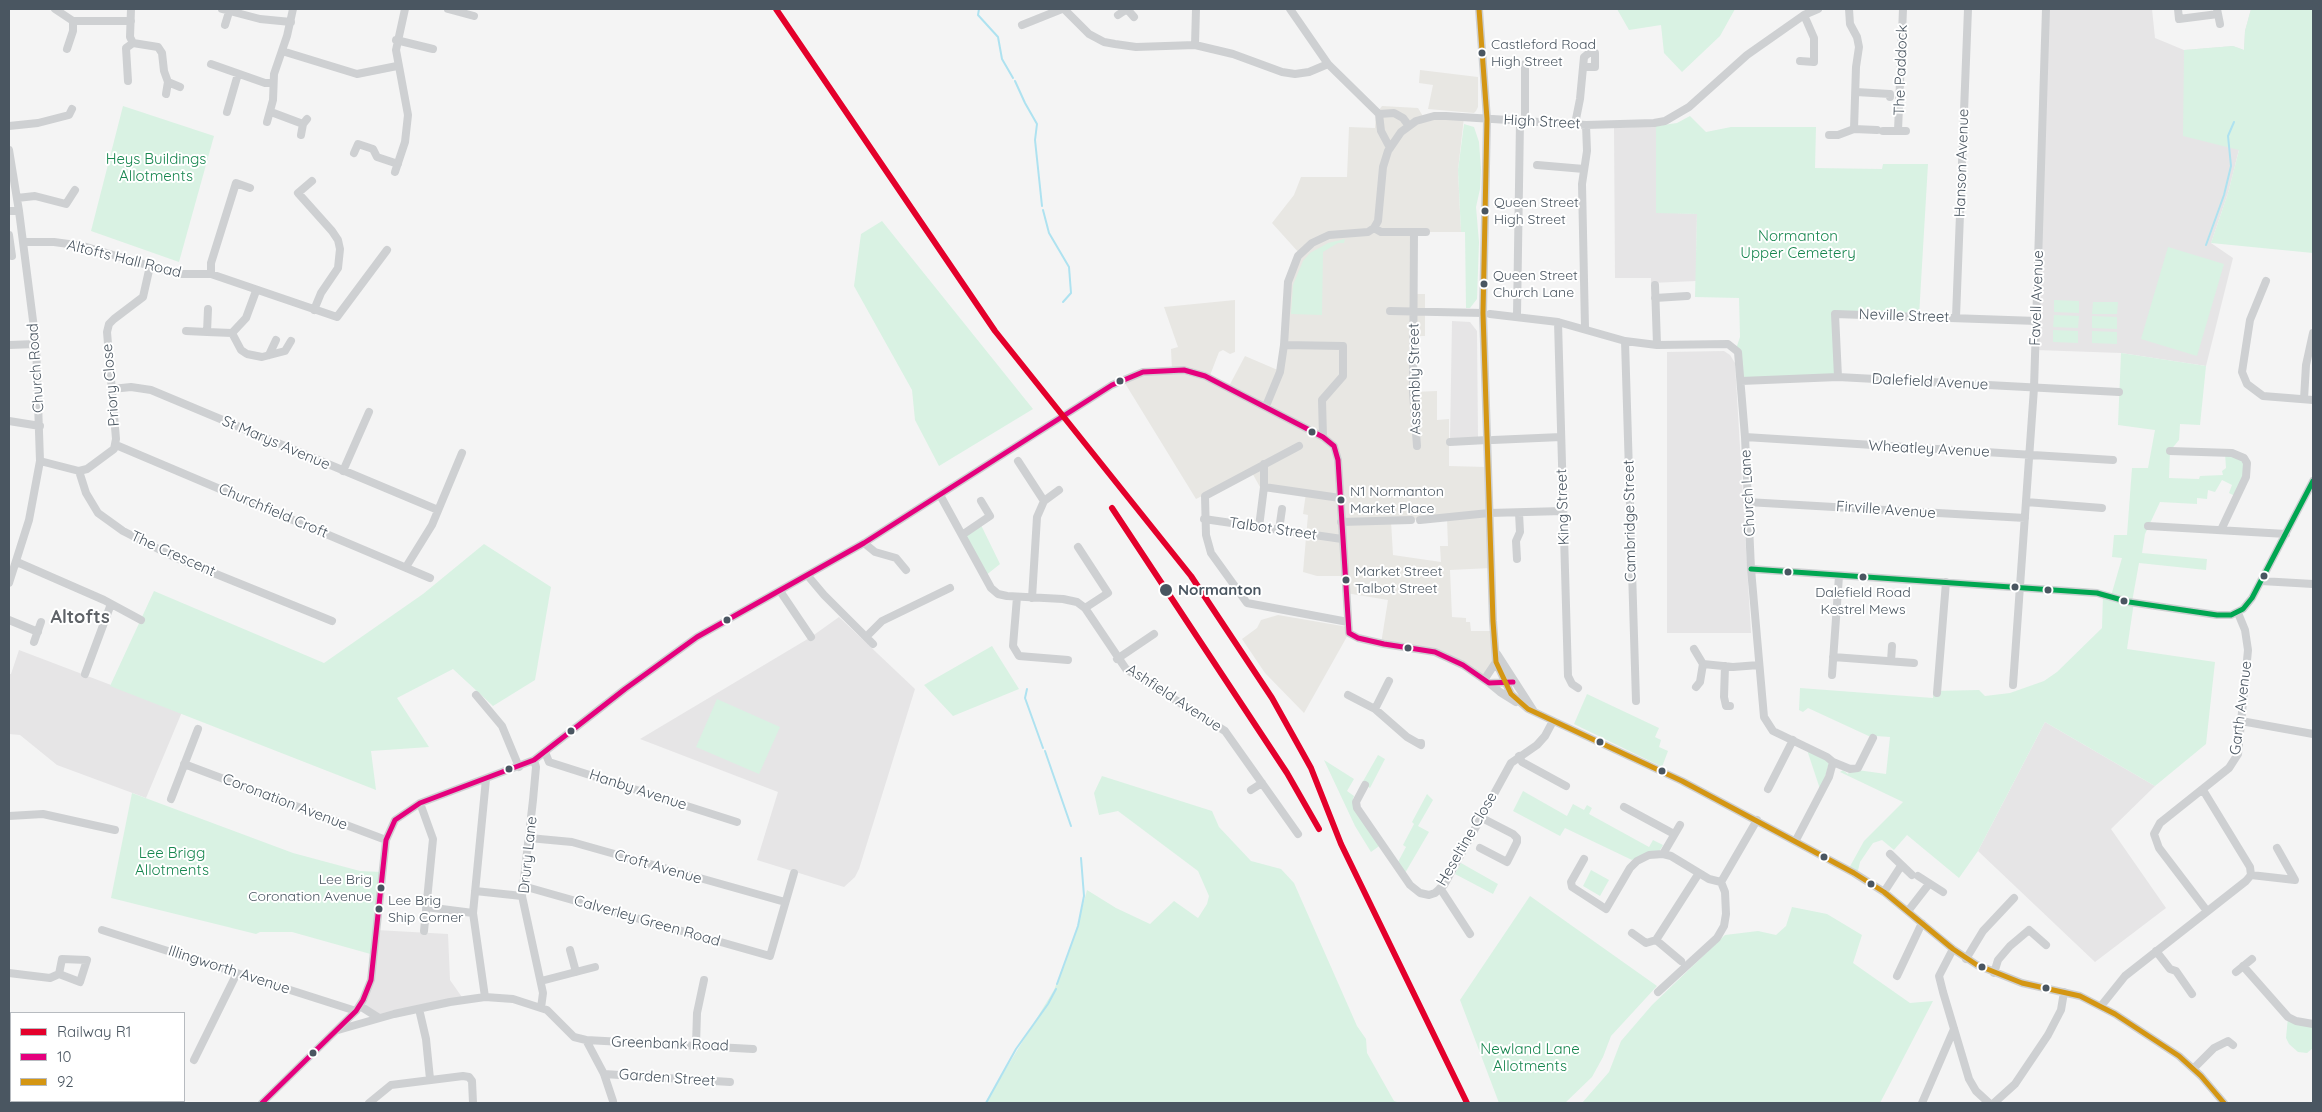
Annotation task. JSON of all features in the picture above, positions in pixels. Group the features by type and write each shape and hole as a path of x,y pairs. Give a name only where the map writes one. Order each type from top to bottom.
{"street":[{"path":"131,9 130,37 133,43"},
{"path":"267,122 271,112 274,74 291,22 293,9"},
{"path":"396,172 405,142 408,115 405,89 397,66 396,40 405,9"},
{"path":"452,9 474,16"},
{"path":"1022,25 1063,9 1080,28 1104,42 1136,46 1195,46 1251,59 1282,72 1309,72 1328,64"},
{"path":"1118,15 1127,9 1134,17"},
{"path":"1195,46 1196,9"},
{"path":"1290,9 1328,64 1379,114 1381,131 1390,148"},
{"path":"1479,9 1487,119 1486,313 1490,440 1489,513 1493,631 1496,658 1485,679"},
{"name":"High Street","path":"1374,228 1378,221 1383,166 1390,148 1401,132 1421,119 1434,116 1586,125 1654,124 1677,116 1744,58 1804,16 1818,9"},
{"path":"1849,9 1850,24 1858,41 1854,129"},
{"name":"The Paddock","path":"1829,135 1838,135 1854,129 1902,131 1903,9"},
{"name":"Hanson Avenue","path":"1956,317 1968,9"},
{"name":"Favell Avenue","path":"2013,685 2034,388 2046,9"},
{"path":"2178,9 2179,19 2217,11 2220,24"},
{"path":"55,10 73,21 131,21"},
{"path":"224,25 226,10 260,19 291,22"},
{"path":"1800,61 1814,62 1814,38 1804,16"},
{"path":"67,49 73,31 73,21"},
{"path":"396,40 434,49"},
{"path":"128,81 126,48 133,43 158,47 162,53 164,71 168,82 166,94"},
{"path":"282,51 357,74 370,73 397,66"},
{"path":"211,64 238,74 273,83"},
{"path":"1517,315 1525,64"},
{"path":"1574,124 1580,99 1583,67"},
{"path":"227,112 238,74"},
{"path":"168,82 180,87"},
{"path":"1856,92 1890,94 1890,97"},
{"path":"271,112 305,121 301,136"},
{"path":"1379,114 1394,113 1403,118 1409,126"},
{"path":"9,126 38,123 70,116"},
{"path":"1585,328 1582,184 1587,151 1586,125"},
{"path":"354,153 358,144 374,149 377,157 398,164"},
{"name":"Church Road","path":"9,150 20,211 36,344 40,426 40,461 29,520 9,583"},
{"path":"1537,165 1584,169"},
{"path":"312,181 298,193 332,231 338,240 340,254 338,268 321,293 314,310"},
{"path":"211,274 211,263 236,183 250,188"},
{"path":"17,198 35,196 66,204 75,190"},
{"path":"9,211 20,211"},
{"path":"1266,406 1280,372 1284,345 1288,282 1298,256 1312,243 1329,235 1368,232 1374,228 1381,232 1426,232"},
{"path":"1414,232 1414,312"},
{"path":"9,234 12,256"},
{"name":"Altofts Hall Road","path":"24,242 54,242 83,246 187,276 211,274 256,291 337,317 387,250"},
{"name":"Priory Close","path":"79,471 87,469 102,459 116,445 107,332 109,324 143,297 150,266"},
{"path":"2266,281 2250,320 2242,372 2247,384 2262,396 2313,400"},
{"path":"1655,285 1657,345"},
{"path":"186,331 232,333 246,318 256,291"},
{"path":"1655,298 1687,296"},
{"path":"207,332 208,308"},
{"name":"Church Lane","path":"1390,311 1517,315 1585,328 1625,341 1657,345 1731,345 1739,355 1751,569 1766,722 1773,731 1850,769 1858,768 1873,738"},
{"name":"Assembly Street","path":"1414,312 1413,392 1417,446"},
{"name":"Neville Street","path":"1838,377 1835,314 2037,321"},
{"name":"King Street","path":"1558,322 1568,676 1572,684 1578,688"},
{"path":"232,333 241,350 247,354 262,357 285,351 291,341"},
{"path":"2304,399 2306,365 2313,333"},
{"path":"269,355 276,340"},
{"name":"Cambridge Street","path":"1625,341 1636,700"},
{"path":"9,346 36,344"},
{"path":"1284,345 1342,346 1342,376 1322,400 1323,437"},
{"path":"262,1103 358,1008 370,980 386,840 395,820 420,803 534,760 697,637 864,543 1123,380 1143,372 1158,370 1194,372 1266,406 1331,443 1336,451 1349,633 1358,638 1384,644 1435,652 1463,665 1513,701 1521,703 1553,721 1667,774 1796,840 1884,892 1966,959 1994,974 2080,996 2101,1006 2144,1032 2193,1069 2224,1103"},
{"name":"Dalefield Avenue","path":"1741,381 1838,377 2119,392"},
{"name":"St Marys Avenue","path":"112,389 131,387 151,390 438,510"},
{"path":"343,471 369,412"},
{"path":"9,421 40,426"},
{"path":"1450,442 1560,438"},
{"name":"Wheatley Avenue","path":"1745,438 2113,460"},
{"name":"Churchfield Croft","path":"116,445 430,578"},
{"path":"1299,446 1205,496 1204,519 1211,553 1244,600 1250,604 1348,622"},
{"path":"2170,451 2232,453 2244,458 2247,463 2246,477 2221,530"},
{"path":"406,567 426,537 462,453"},
{"path":"40,461 79,471"},
{"path":"1018,461 1044,501"},
{"path":"1259,527 1264,487 1264,464"},
{"name":"The Crescent","path":"79,471 86,493 98,513 123,531 174,557 332,621"},
{"path":"1751,569 2097,593 2129,602 2217,615 2238,613 2252,598 2313,481"},
{"path":"1264,487 1340,498"},
{"path":"1032,598 1037,517 1044,501 1059,490"},
{"path":"940,495 991,588 998,594 1077,602 1085,608 1108,593 1078,548"},
{"path":"962,535 990,516 981,501"},
{"name":"Firville Avenue","path":"1748,502 2025,518"},
{"path":"2026,502 2102,508"},
{"path":"1279,530 1282,509"},
{"path":"1420,520 1489,513 1563,511"},
{"path":"1517,559 1516,541 1520,532 1519,513"},
{"name":"Talbot Street","path":"1204,519 1342,539"},
{"path":"1341,522 1411,520"},
{"path":"2148,526 2286,534"},
{"path":"864,543 875,552 896,558 900,568"},
{"path":"17,562 111,604 141,620"},
{"path":"808,576 824,596 873,644"},
{"path":"1832,675 1840,576"},
{"path":"2261,581 2313,584"},
{"path":"1937,693 1946,582"},
{"path":"866,637 882,621 950,588"},
{"path":"780,591 811,637"},
{"path":"1017,597 1013,646 1019,656 1068,660"},
{"path":"85,674 86,663 111,604"},
{"path":"1256,614 1261,606"},
{"name":"Ashfield Avenue","path":"1085,608 1126,669 1225,731 1298,834"},
{"name":"Garth Avenue","path":"2207,911 2159,848 2154,834 2160,822 2203,790 2234,762 2238,754 2248,650 2245,630 2238,613"},
{"path":"9,620 38,632"},
{"path":"34,642 41,622"},
{"path":"1117,658 1154,634"},
{"path":"1891,661 1892,646"},
{"path":"1694,649 1703,664 1700,682 1696,687"},
{"path":"1833,657 1914,663"},
{"path":"1496,658 1502,660 1507,679 1521,703"},
{"path":"1703,664 1725,666 1760,665"},
{"path":"1725,666 1724,697 1726,706 1730,706"},
{"path":"1485,679 1507,679 1534,711"},
{"path":"1375,709 1389,682"},
{"path":"476,695 502,726 519,767"},
{"path":"1348,695 1375,709 1401,733 1420,745 1421,743"},
{"name":"Heseltine Close","path":"1365,786 1356,802 1357,808 1410,885 1420,893 1429,895 1440,888 1511,763 1537,745 1545,736 1553,721"},
{"path":"2241,722 2313,734"},
{"path":"171,799 198,729"},
{"path":"1768,789 1774,770 1793,740"},
{"name":"Hanby Avenue","path":"545,752 549,762 737,822"},
{"path":"1519,756 1522,762 1566,786"},
{"name":"Drury Lane","path":"534,760 536,767 522,896 541,981 543,993 541,1008"},
{"path":"1796,840 1830,777 1833,762"},
{"name":"Coronation Avenue","path":"184,764 386,840"},
{"path":"486,779 473,913 486,997"},
{"path":"1251,790 1262,783"},
{"path":"2101,1006 2125,976 2246,882 2251,875 2250,868 2203,790"},
{"path":"420,803 433,839 424,931"},
{"path":"1624,807 1674,834"},
{"path":"9,816 42,814 115,830"},
{"path":"1480,818 1513,834 1518,842 1507,862 1480,848"},
{"path":"1721,882 1757,820"},
{"path":"1663,854 1680,825"},
{"name":"Croft Avenue","path":"529,838 572,842 785,902"},
{"path":"2251,875 2295,880 2277,848"},
{"path":"1584,859 1571,882 1572,887 1606,909 1626,875 1638,861 1648,855 1663,854 1714,882 1721,882"},
{"path":"1890,854 1901,866 1943,892"},
{"path":"1884,892 1901,866"},
{"path":"785,902 794,873"},
{"path":"1633,936 1646,943 1656,940 1699,873"},
{"path":"1658,992 1717,938 1724,926 1726,914 1725,892 1721,882"},
{"path":"1908,911 1929,884"},
{"name":"Calverley Green Road","path":"523,886 770,956 785,902"},
{"path":"1440,888 1470,934"},
{"path":"474,891 522,896"},
{"path":"1966,959 1983,931 2014,898"},
{"path":"426,907 473,913"},
{"path":"1898,976 1922,923"},
{"name":"Illingworth Avenue","path":"102,930 237,973 358,1008 379,1018"},
{"path":"1994,974 1998,960 2010,946 2029,930 2046,945"},
{"path":"1656,940 1679,957"},
{"path":"570,950 576,972"},
{"path":"1953,950 1939,976 1969,1079 1976,1091 1989,1103"},
{"path":"2156,951 2170,969 2176,971 2192,994"},
{"path":"2236,972 2252,959"},
{"path":"2243,966 2288,1017 2296,1021 2313,1024"},
{"path":"541,981 595,968"},
{"path":"9,973 42,977 56,977 59,974"},
{"path":"197,1057 237,973"},
{"path":"696,1045 697,1013 704,980"},
{"path":"1994,1103 2015,1084 2048,1035 2061,1010 2064,992"},
{"path":"336,1030 419,1009 486,997 514,999 541,1008 556,1017 574,1036 586,1040 604,1074 613,1101"},
{"path":"419,1009 426,1039 430,1079"},
{"path":"1922,1103 1954,1029"},
{"name":"Greenbank Road","path":"586,1040 753,1049"},
{"path":"2193,1069 2214,1048 2228,1041 2233,1045"},
{"name":"Garden Street","path":"604,1074 730,1082"},
{"path":"369,1103 391,1085 430,1079 469,1077 472,1081 473,1103"}],"shaded area":[{"path":"2046,9 2152,9 2155,38 2184,50 2233,46 2244,50 2245,31 2251,9 2313,9 2239,150 2228,193 2211,243 2233,258 2206,366 2121,353 2036,350"},
{"path":"1420,70 1478,77 1478,107 1476,111 1474,113 1428,109 1433,85 1419,83"},
{"path":"1382,106 1418,108 1424,118 1464,117 1458,170 1461,232 1415,232 1415,294 1425,294 1425,336 1414,336 1413,392 1437,391 1437,420 1449,419 1449,466 1487,467 1491,568 1450,570 1452,617 1466,618 1466,622 1470,622 1471,631 1493,631 1495,669 1481,675 1452,659 1381,644 1388,600 1346,593 1345,576 1317,576 1303,572 1308,515 1303,514 1306,493 1260,487 1251,471 1196,499 1123,380 1143,372 1172,370 1171,349 1178,347 1164,307 1235,300 1235,352 1230,354 1223,350 1219,352 1209,378 1228,388 1245,356 1280,371 1287,293 1300,254 1272,223 1294,195 1301,177 1347,177 1349,127 1375,128 1376,114","holes":["1447,518 1448,546 1440,546 1441,562 1393,555 1391,521"]},
{"path":"1656,126 1657,212 1697,214 1696,281 1651,283 1651,278 1615,278 1614,128"},
{"path":"1452,321 1470,322 1477,331 1478,437 1450,440"},
{"path":"1724,351 1730,355 1735,363 1751,633 1667,633 1667,352"},
{"path":"1278,615 1348,627 1349,633 1304,713 1265,673 1242,639 1257,628 1261,620"},
{"path":"839,617 915,689 859,869 855,877 844,887 757,860 778,792 640,739 811,637"},
{"path":"19,650 182,712 146,798 57,765 20,735 9,734 9,674 11,674"},
{"path":"2045,722 2155,786 2111,829 2166,908 2095,962 1978,851"},
{"path":"376,930 448,934 450,980 464,1000 379,1018 360,1006 367,991"}],"green space":[{"path":"1617,9 1735,9 1720,36 1682,72 1664,53 1661,25 1629,30"},
{"path":"2251,9 2313,9 2313,253 2211,243 2228,193 2239,150 2183,136 2184,50 2233,46 2244,50 2245,31"},
{"name":"Heys Buildings Allotments","path":"123,106 214,136 179,262 91,231"},
{"name":"Normanton Upper Cemetery","path":"1690,116 1706,132 1731,127 1816,127 1815,168 1882,169 1883,164 1928,164 1919,316 1835,314 1838,377 1741,381 1736,349 1740,337 1739,298 1695,297 1697,214 1656,213 1656,126 1677,123"},
{"path":"1464,124 1474,127 1479,142 1481,170 1480,189 1476,207 1479,242 1477,299 1470,308 1466,308 1465,232 1461,232 1458,170"},
{"path":"882,221 1033,409 939,466 915,420 912,390 854,286 861,234"},
{"path":"1345,239 1344,243 1338,243 1323,252 1322,315 1291,314 1293,285 1303,261 1310,253 1328,243"},
{"path":"2168,247 2224,264 2197,356 2141,339"},
{"path":"2054,300 2079,301 2079,313 2054,312"},
{"path":"2093,302 2118,302 2117,314 2092,314"},
{"path":"2054,315 2079,316 2078,328 2053,327"},
{"path":"2092,316 2117,317 2117,329 2092,328"},
{"path":"2053,330 2078,331 2078,343 2053,342"},
{"path":"2092,331 2117,332 2117,344 2092,343"},
{"path":"2121,353 2206,366 2200,425 2180,424 2179,440 2170,451 2169,478 2199,479 2200,476 2223,475 2222,471 2226,468 2225,453 2247,463 2237,497 2229,493 2232,485 2222,480 2215,492 2208,490 2207,499 2197,498 2197,504 2160,502 2145,534 2142,553 2207,559 2206,570 2139,563 2132,602 2134,602 2127,649 2215,662 2206,744 2155,786 2045,722 1978,851 1959,878 1907,835 1894,850 1882,840 1873,843 1860,862 1857,875 1848,870 1864,841 1903,802 1840,772 1843,770 1848,774 1850,769 1886,774 1890,737 1876,736 1873,738 1808,708 1803,712 1799,710 1800,688 1933,698 1933,691 1979,690 1985,696 2010,693 2044,681 2057,672 2102,628 2103,595 2111,596 2122,558 2112,557 2114,535 2127,535 2132,468 2148,468 2155,430 2118,425"},
{"path":"980,523 1000,564 985,576 962,535"},
{"path":"484,544 551,587 535,680 493,706 453,669 397,698 429,747 371,751 376,790 110,686 154,591 324,663 423,594"},
{"path":"992,646 1019,689 953,716 924,685"},
{"path":"1587,694 1659,728 1655,737 1661,740 1659,747 1668,751 1662,767 1574,724"},
{"path":"717,699 780,727 759,774 696,747"},
{"path":"1806,747 1830,759 1821,792"},
{"path":"1378,755 1385,759 1370,788 1362,783"},
{"path":"1324,760 1354,779 1347,791 1354,796 1353,799 1382,844 1371,852 1355,826"},
{"path":"1102,776 1212,811 1219,827 1251,861 1281,869 1294,883 1357,1026 1366,1039 1367,1053 1394,1101 1400,1103 985,1103 1054,990 1074,938 1087,890 1116,908 1150,924 1174,901 1198,918 1207,904 1209,896 1198,871 1118,811 1099,815 1094,793"},
{"path":"1523,791 1567,816 1573,804 1584,810 1587,805 1592,808 1589,814 1649,847 1653,840 1663,845 1659,852 1648,852 1632,860 1565,828 1560,836 1513,811"},
{"name":"Lee Brigg Allotments","path":"132,793 293,853 360,871 381,872 374,955 292,932 260,932 256,934 111,898"},
{"path":"1427,794 1433,800 1418,826 1429,832 1405,873 1398,862 1406,847 1403,845 1414,824 1412,822"},
{"path":"1461,863 1498,884 1493,894 1455,874"},
{"path":"1591,870 1609,880 1600,896 1583,886"},
{"name":"Newland Lane Allotments","path":"1530,896 1657,986 1611,1036 1603,1057 1592,1077 1565,1103 1499,1103 1460,1000"},
{"path":"1792,907 1827,914 1862,935 1853,963 1910,1003 1933,1001 1880,1103 1582,1103 1609,1072 1621,1041 1652,1005 1725,935 1758,931 1776,935 1786,926"},
{"path":"2288,1017 2313,1024 2313,1048 2307,1053 2298,1052 2289,1044 2286,1038"}],"waterway":[{"path":"979,9 978,15 998,37 1002,59 1013,78"},
{"path":"1015,81 1037,124 1035,140 1042,206"},
{"path":"2206,245 2224,195 2231,166 2228,136 2234,122"},
{"path":"1043,210 1049,233 1069,267 1071,293 1063,302"},
{"path":"1027,689 1025,698 1043,748"},
{"path":"1045,751 1071,826"},
{"path":"1057,984 1078,926 1084,896 1081,858"},
{"path":"986,1103 1016,1049 1048,1004 1056,989"}],"rail line":[{"name":"R1","path":"776,9 995,331 1191,576 1272,698 1311,768 1341,844 1467,1103"},
{"name":"R1","path":"1112,508 1287,773 1319,829"}],"transit line":[{"name":"92","path":"1479,9 1487,119 1483,313 1493,621 1496,662 1511,694 1528,709 1682,781 1854,873 1884,892 1953,949 1977,965 2022,983 2080,996 2115,1014 2179,1056 2201,1076 2224,1103"},
{"name":"10","path":"262,1103 356,1011 363,1000 371,980 386,840 395,820 420,803 534,760 625,689 697,637 864,543 1112,385 1143,372 1184,370 1205,376 1323,437 1334,446 1338,460 1349,633 1358,638 1384,644 1435,652 1463,665 1489,683 1513,682"},
{"path":"1751,569 2097,593 2129,602 2217,615 2231,615 2243,609 2252,598 2313,481"}],"place":[{"name":"Castleford Road High Street","path":"1482,53"},
{"name":"Queen Street High Street","path":"1485,211"},
{"name":"Queen Street Church Lane","path":"1484,284"},
{"name":"N1 Normanton Market Place","path":"1341,500"},
{"name":"Dalefield Road Kestrel Mews","path":"1863,577"},
{"name":"Market Street Talbot Street","path":"1346,580"},
{"name":"Normanton","path":"1166,590"},
{"name":"Lee Brig Coronation Avenue","path":"381,888"},
{"name":"Lee Brig Ship Corner","path":"379,909"}],"district":[{"name":"Altofts","path":"80,618"}]}
